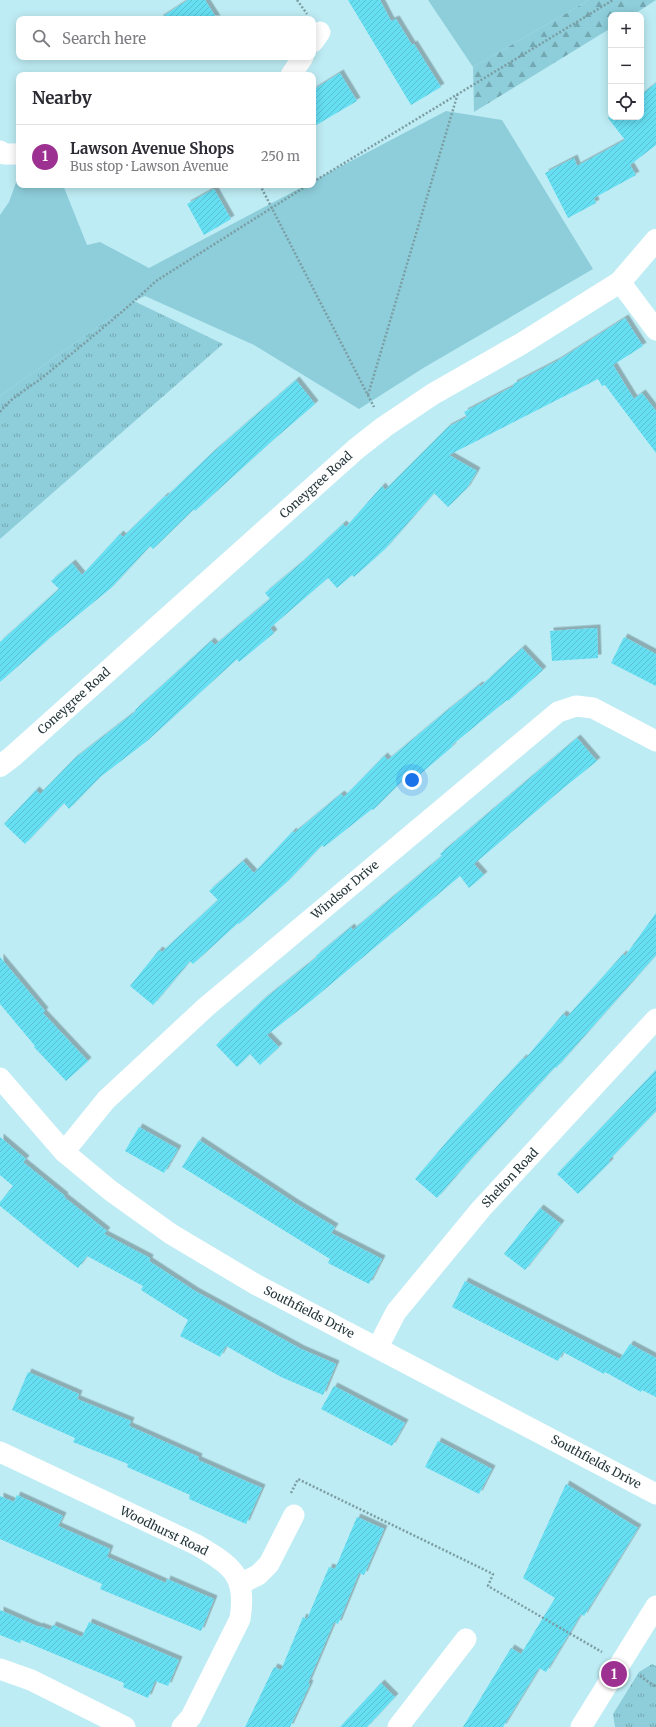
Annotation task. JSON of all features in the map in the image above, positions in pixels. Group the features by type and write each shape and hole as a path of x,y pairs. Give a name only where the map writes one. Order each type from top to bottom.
{"street":[{"path":"293,72 301,60"},
{"name":"Coneygree Road","path":"0,766 203,587 356,449 384,427 433,394 521,344 620,282 656,240"},
{"path":"620,282 656,330"},
{"name":"Windsor Drive","path":"64,1152 106,1100 206,1007 558,712 576,706 593,708 656,741"},
{"name":"Shelton Road","path":"378,1347 396,1312 480,1209 656,1019"},
{"name":"Southfields Drive","path":"0,1078 64,1152 111,1191 171,1234 255,1284 378,1347 656,1494"},
{"name":"Woodhurst Road","path":"0,1452 197,1545 217,1557 235,1572 240,1584 243,1602 240,1619 191,1717 182,1727"},
{"path":"240,1584 258,1575 269,1564 294,1516"},
{"path":"581,1727 656,1606"},
{"path":"398,1727 466,1638"},
{"path":"0,1669 4,1669 31,1680 125,1727"}],"path":[{"path":"297,0 306,16"},
{"path":"316,180 613,0"},
{"path":"368,395 458,93"},
{"path":"262,188 384,427"},
{"path":"0,412 8,401 41,379 156,281 303,188"},
{"path":"298,1479 492,1574 488,1586 622,1663"}],"green space":[{"path":"428,0 589,0 473,67"},
{"path":"589,0 656,0 638,12 608,12 608,30 474,112 473,67"},
{"path":"446,111 502,120 593,269 425,367 359,409 254,345 145,296 134,301 0,396 0,215 9,202 16,182 16,188 64,188 87,245 100,242 149,268 300,188 316,188 316,179"},
{"path":"134,301 223,344 0,539 0,396"},
{"path":"652,1664 656,1666 656,1727 615,1727 613,1714 639,1672"}],"building":[{"path":"188,0 205,0 215,16 164,16"},
{"path":"348,0 380,0 391,21 396,19 412,45 414,44 441,87 411,105"},
{"path":"340,73 357,101 316,125 316,88"},
{"path":"656,83 656,145 630,165 636,175 594,198 596,203 568,218 545,173 574,158 577,166 625,140 610,120 644,120 644,93"},
{"path":"214,189 231,219 204,235 187,204"},
{"path":"625,318 643,346 613,365 634,399 642,393 656,411 656,453 605,385 602,386 598,379 449,455 477,471 467,488 448,507 434,493 385,549 354,577 352,575 337,588 328,578 270,628 274,633 239,662 237,659 147,741 99,778 69,809 64,803 25,844 4,824 36,790 40,794 74,759 136,711 135,710 211,641 215,645 270,599 265,593 300,564 343,524 346,527 382,486 385,490 448,427 467,417 464,412 514,386 513,384 557,361"},
{"path":"296,380 315,404 195,511 194,509 153,549 150,546 111,588 51,637 0,682 0,642 59,589 51,581 72,563 82,575 120,534 123,537 211,454"},
{"path":"597,628 598,658 552,661 550,631"},
{"path":"624,637 656,654 656,686 611,663"},
{"path":"522,648 543,670 508,701 507,700 452,745 453,746 418,776 413,770 373,810 372,809 324,847 322,845 288,881 239,924 238,923 193,964 190,961 153,1005 130,986 159,950 162,952 218,900 209,891 243,861 254,873 293,831 294,833 341,794 344,797 384,756 388,760 479,685 481,686"},
{"path":"577,738 597,761 474,864 484,875 469,888 460,876 312,1000 267,1035 279,1047 260,1065 250,1054 237,1067 216,1045 263,1000 317,957 316,956 351,927 353,930 442,856 440,854"},
{"path":"656,913 656,955 556,1068 555,1067 468,1162 437,1198 415,1179 455,1132 523,1058 525,1059 563,1014 567,1017 623,954 625,956"},
{"path":"0,957 45,1011 43,1013 88,1061 66,1081 34,1047 35,1046 0,1004"},
{"path":"656,1070 656,1111 609,1160 610,1162 578,1194 557,1174"},
{"path":"139,1127 178,1149 164,1173 125,1151"},
{"path":"0,1137 26,1159 23,1162 107,1231 104,1234 150,1258 149,1261 195,1291 301,1349 336,1364 323,1395 281,1377 226,1346 220,1357 180,1336 188,1320 141,1290 143,1286 87,1256 78,1268 47,1244 0,1206 0,1202 13,1186 0,1175"},
{"path":"199,1140 295,1203 335,1227 331,1233 382,1259 369,1284 328,1263 330,1259 182,1167"},
{"path":"540,1208 561,1224 525,1270 504,1254"},
{"path":"465,1281 620,1359 630,1344 656,1358 656,1397 642,1390 641,1392 605,1372 604,1374 563,1352 558,1361 452,1307"},
{"path":"28,1372 79,1394 77,1399 131,1421 129,1426 199,1457 198,1460 262,1488 246,1524 189,1499 190,1495 127,1467 128,1464 73,1442 75,1438 12,1410"},
{"path":"334,1386 405,1423 392,1446 321,1409"},
{"path":"438,1441 492,1469 479,1494 425,1467"},
{"path":"566,1484 638,1528 584,1616 581,1614 546,1672 539,1668 503,1727 463,1727 511,1648 521,1654 555,1598 523,1578"},
{"path":"17,1495 63,1516 58,1526 110,1549 107,1557 166,1583 167,1579 214,1599 201,1631 100,1589 102,1584 0,1539 0,1496 14,1502"},
{"path":"357,1517 384,1529 364,1575 359,1573 338,1624 334,1622 308,1683 310,1684 290,1727 245,1727 274,1667 281,1670 303,1617 307,1619 329,1567 335,1569"},
{"path":"0,1610 39,1627 50,1630 53,1625 82,1637 89,1622 179,1660 168,1686 155,1681 148,1698 123,1687 124,1683 21,1640 20,1643 0,1635"},
{"path":"381,1683 395,1697 367,1727 340,1727"}],"place":[{"name":"Lawson Avenue Shops","path":"614,1674"}]}
